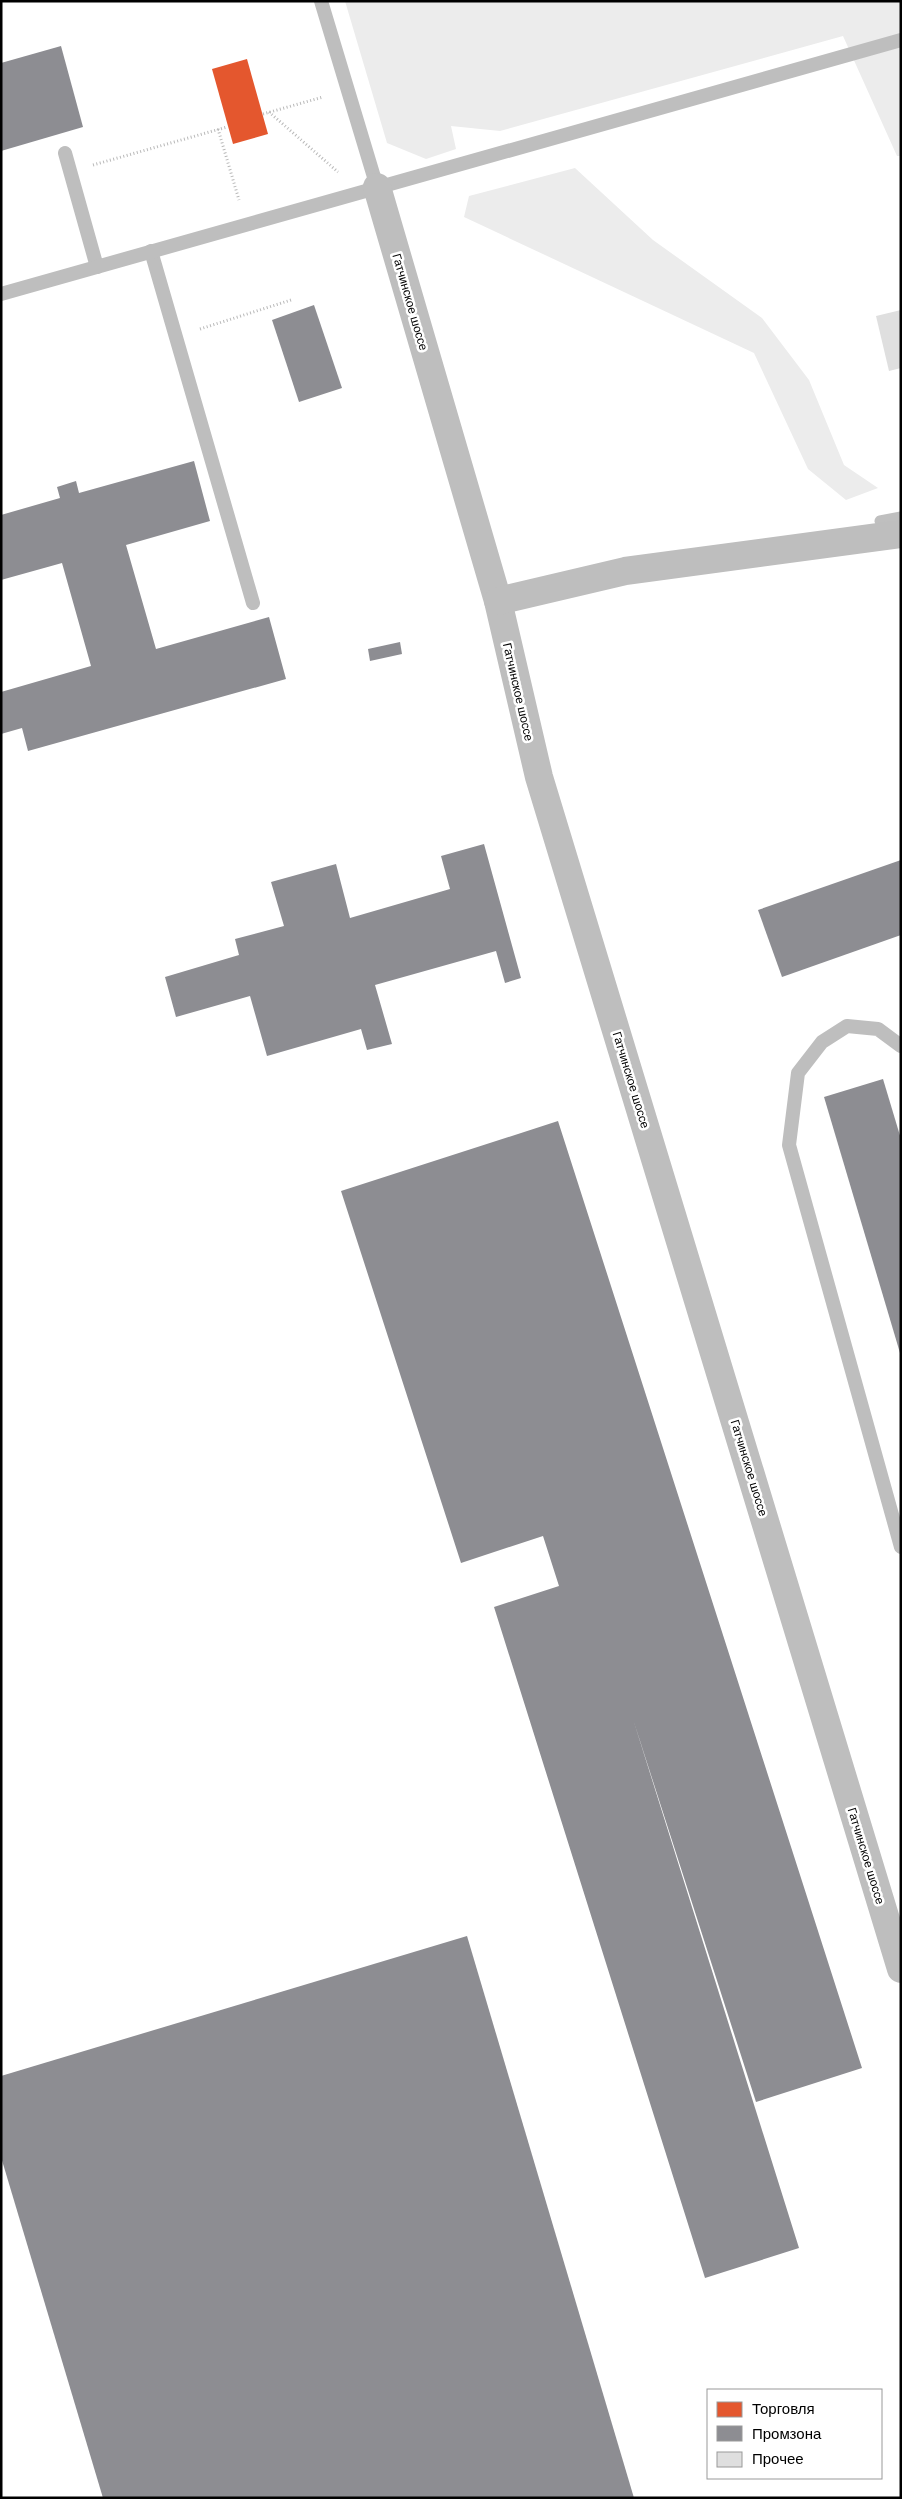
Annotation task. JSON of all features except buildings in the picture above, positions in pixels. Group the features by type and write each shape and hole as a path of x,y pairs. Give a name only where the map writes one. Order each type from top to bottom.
{"street":[{"name":"Гатчинское шоссе","path":"369,190 498,601 539,777 901,1969"},
{"path":"498,601 625,571 901,534"}],"lane":[{"path":"321,1 348,90 369,190"},
{"path":"1,294 901,40"},
{"path":"65,153 97,267"},
{"path":"150,251 253,603"},
{"path":"901,1046 878,1029 847,1026 822,1042 798,1072 789,1145 901,1547"}],"path":[{"path":"263,114 348,90"},
{"path":"269,112 369,190"},
{"path":"70,171 228,127"},
{"path":"218,129 246,224"},
{"path":"176,336 291,300"}],"shaded area":[{"path":"345,1 901,1 901,156 897,156 843,36 500,131 451,126 456,149 426,159 387,143"},
{"path":"575,168 653,240 762,318 809,380 844,465 878,488 846,500 808,469 754,353 464,217 469,196"}],"waterway":[{"path":"880,521 901,517"}]}
